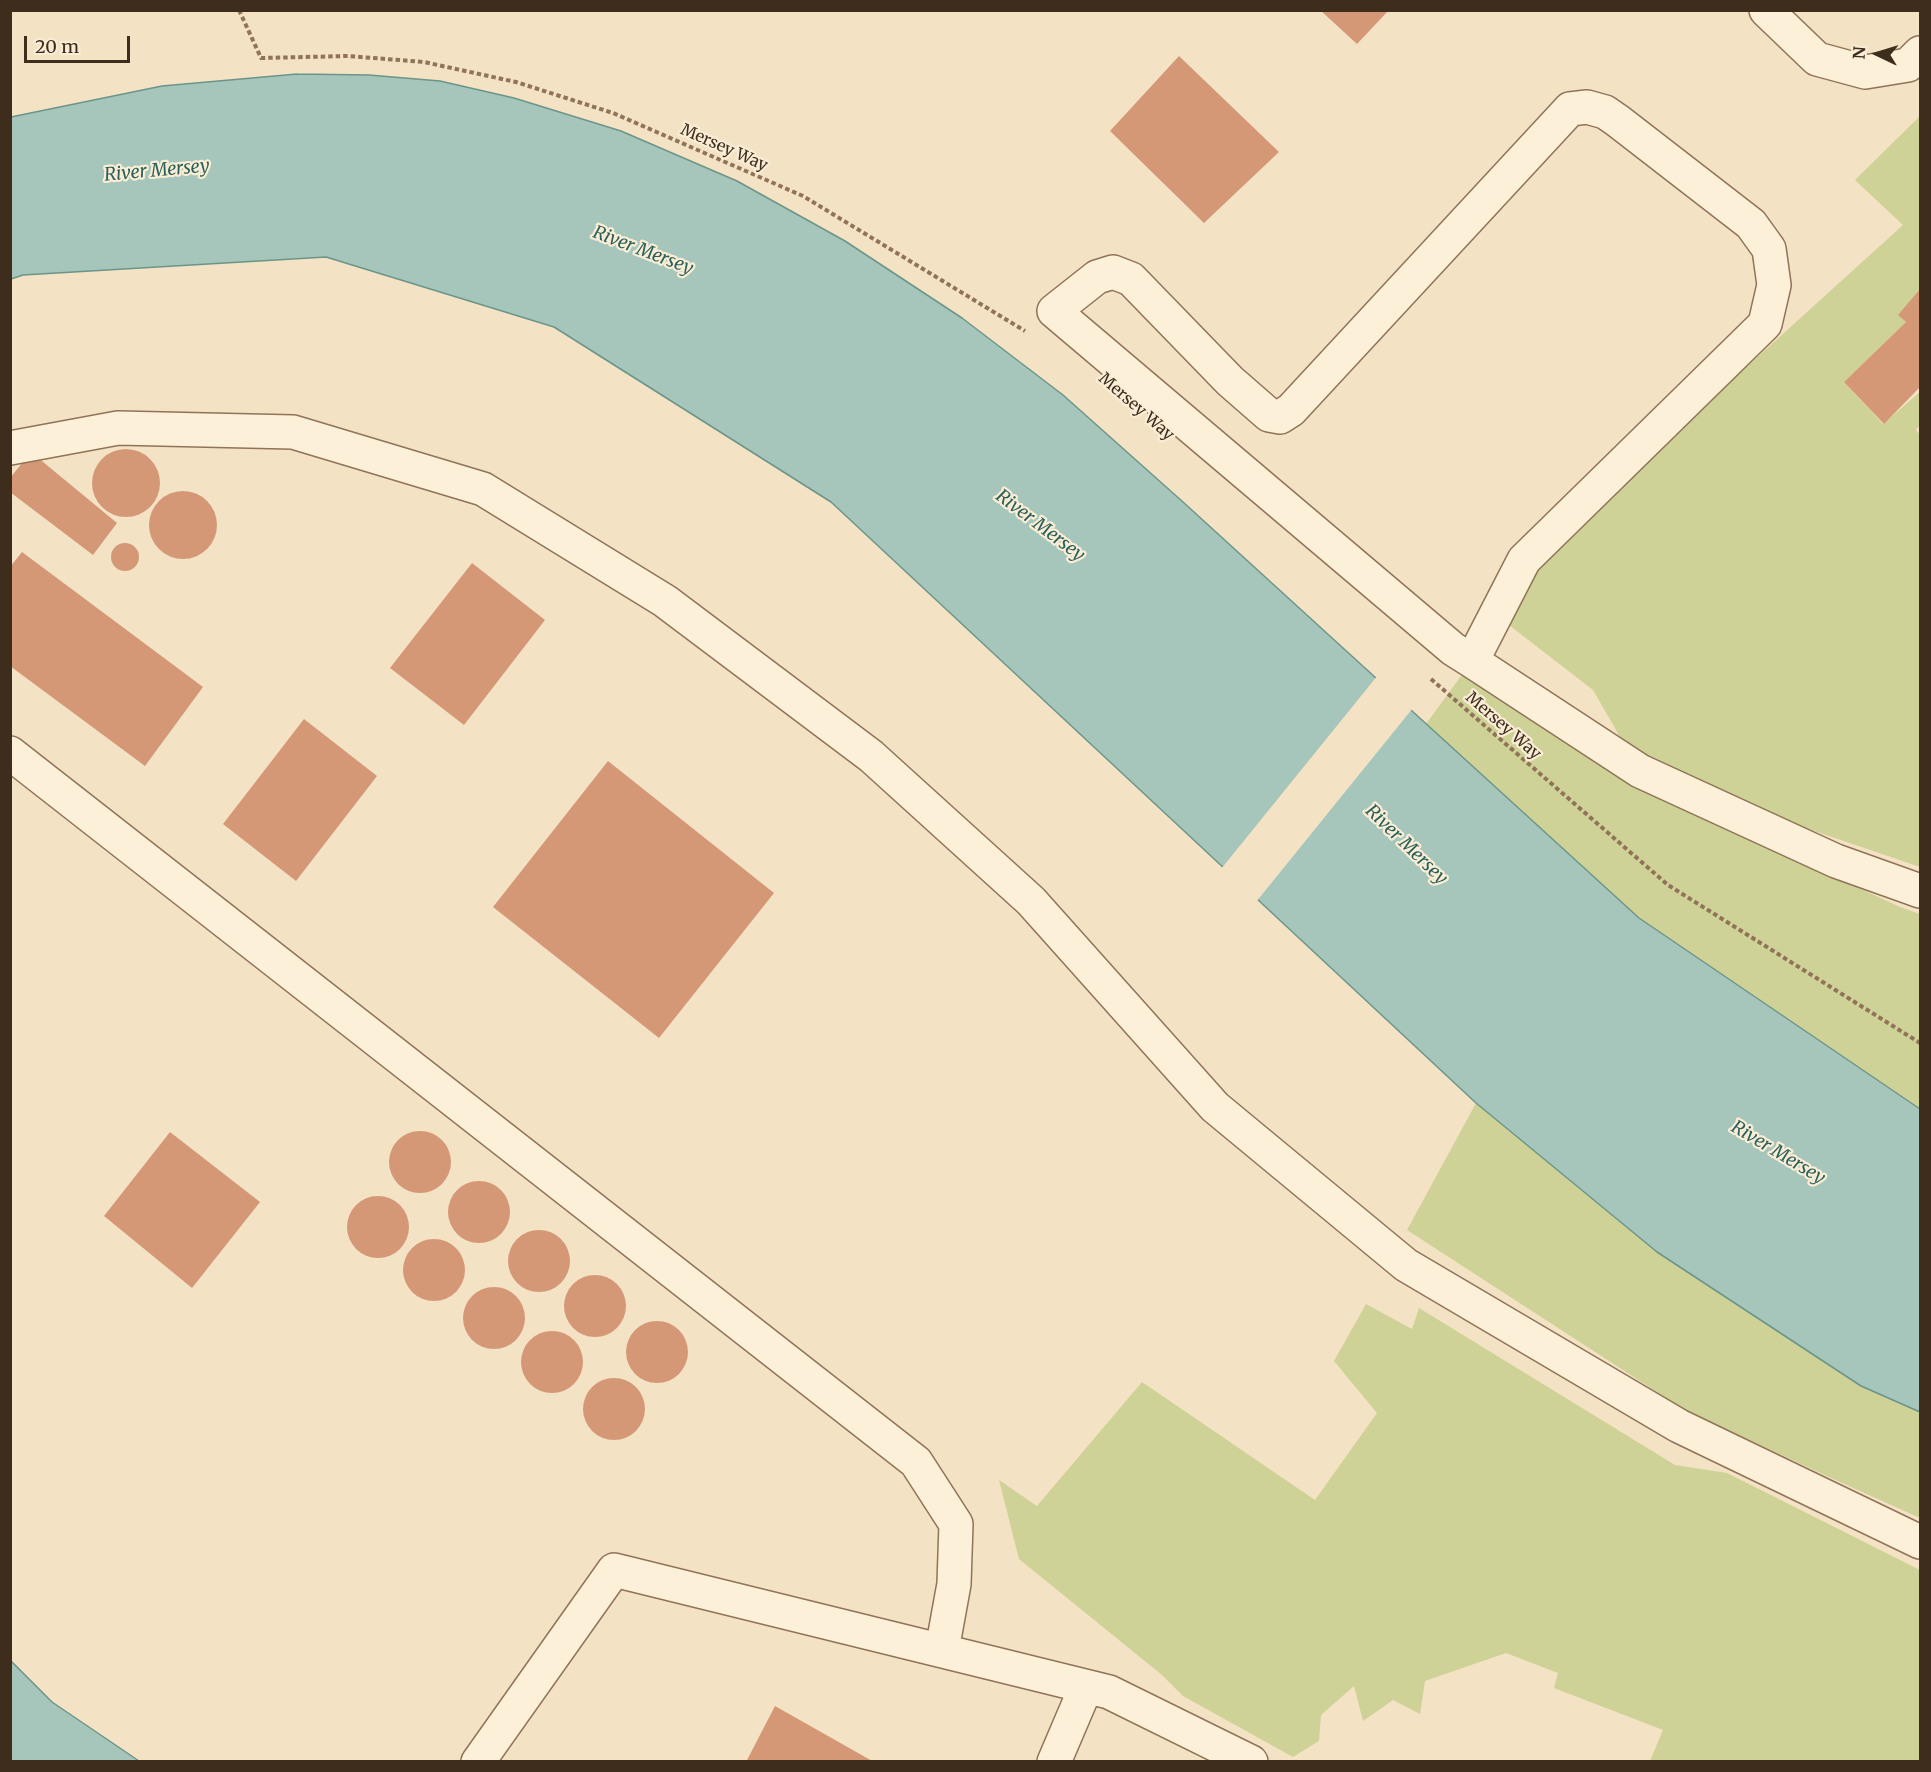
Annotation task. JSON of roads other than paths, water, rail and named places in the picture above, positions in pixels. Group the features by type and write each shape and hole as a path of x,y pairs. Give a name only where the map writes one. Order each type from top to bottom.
{"lane":[{"path":"1767,10 1817,59 1865,72 1908,65 1920,53"},
{"path":"1472,661 1524,560 1765,324 1774,285 1769,249 1751,224 1605,112 1587,108 1570,109 1291,410 1280,417 1269,415 1230,381 1131,279 1113,272 1097,277 1054,311 1443,641 1472,661 1640,771 1836,861 1920,891"},
{"path":"10,448 118,428 293,432 483,489 665,601 871,756 1032,901 1215,1107 1406,1265 1679,1426 1920,1542"},
{"path":"10,753 916,1462 956,1524 954,1584 942,1650"},
{"path":"478,1761 614,1570 1109,1692 1251,1761"},
{"path":"1054,1761 1086,1687"}],"water":[{"name":"River Mersey","path":"297,74 369,75 440,81 514,98 621,131 737,181 845,241 962,318 1063,395 1639,918 1920,1109 1920,1412 1861,1386 1657,1252 1476,1103 831,502 554,327 326,257 23,275 11,279 11,117 162,86"},
{"path":"10,1660 52,1702 139,1761 11,1761"}]}
